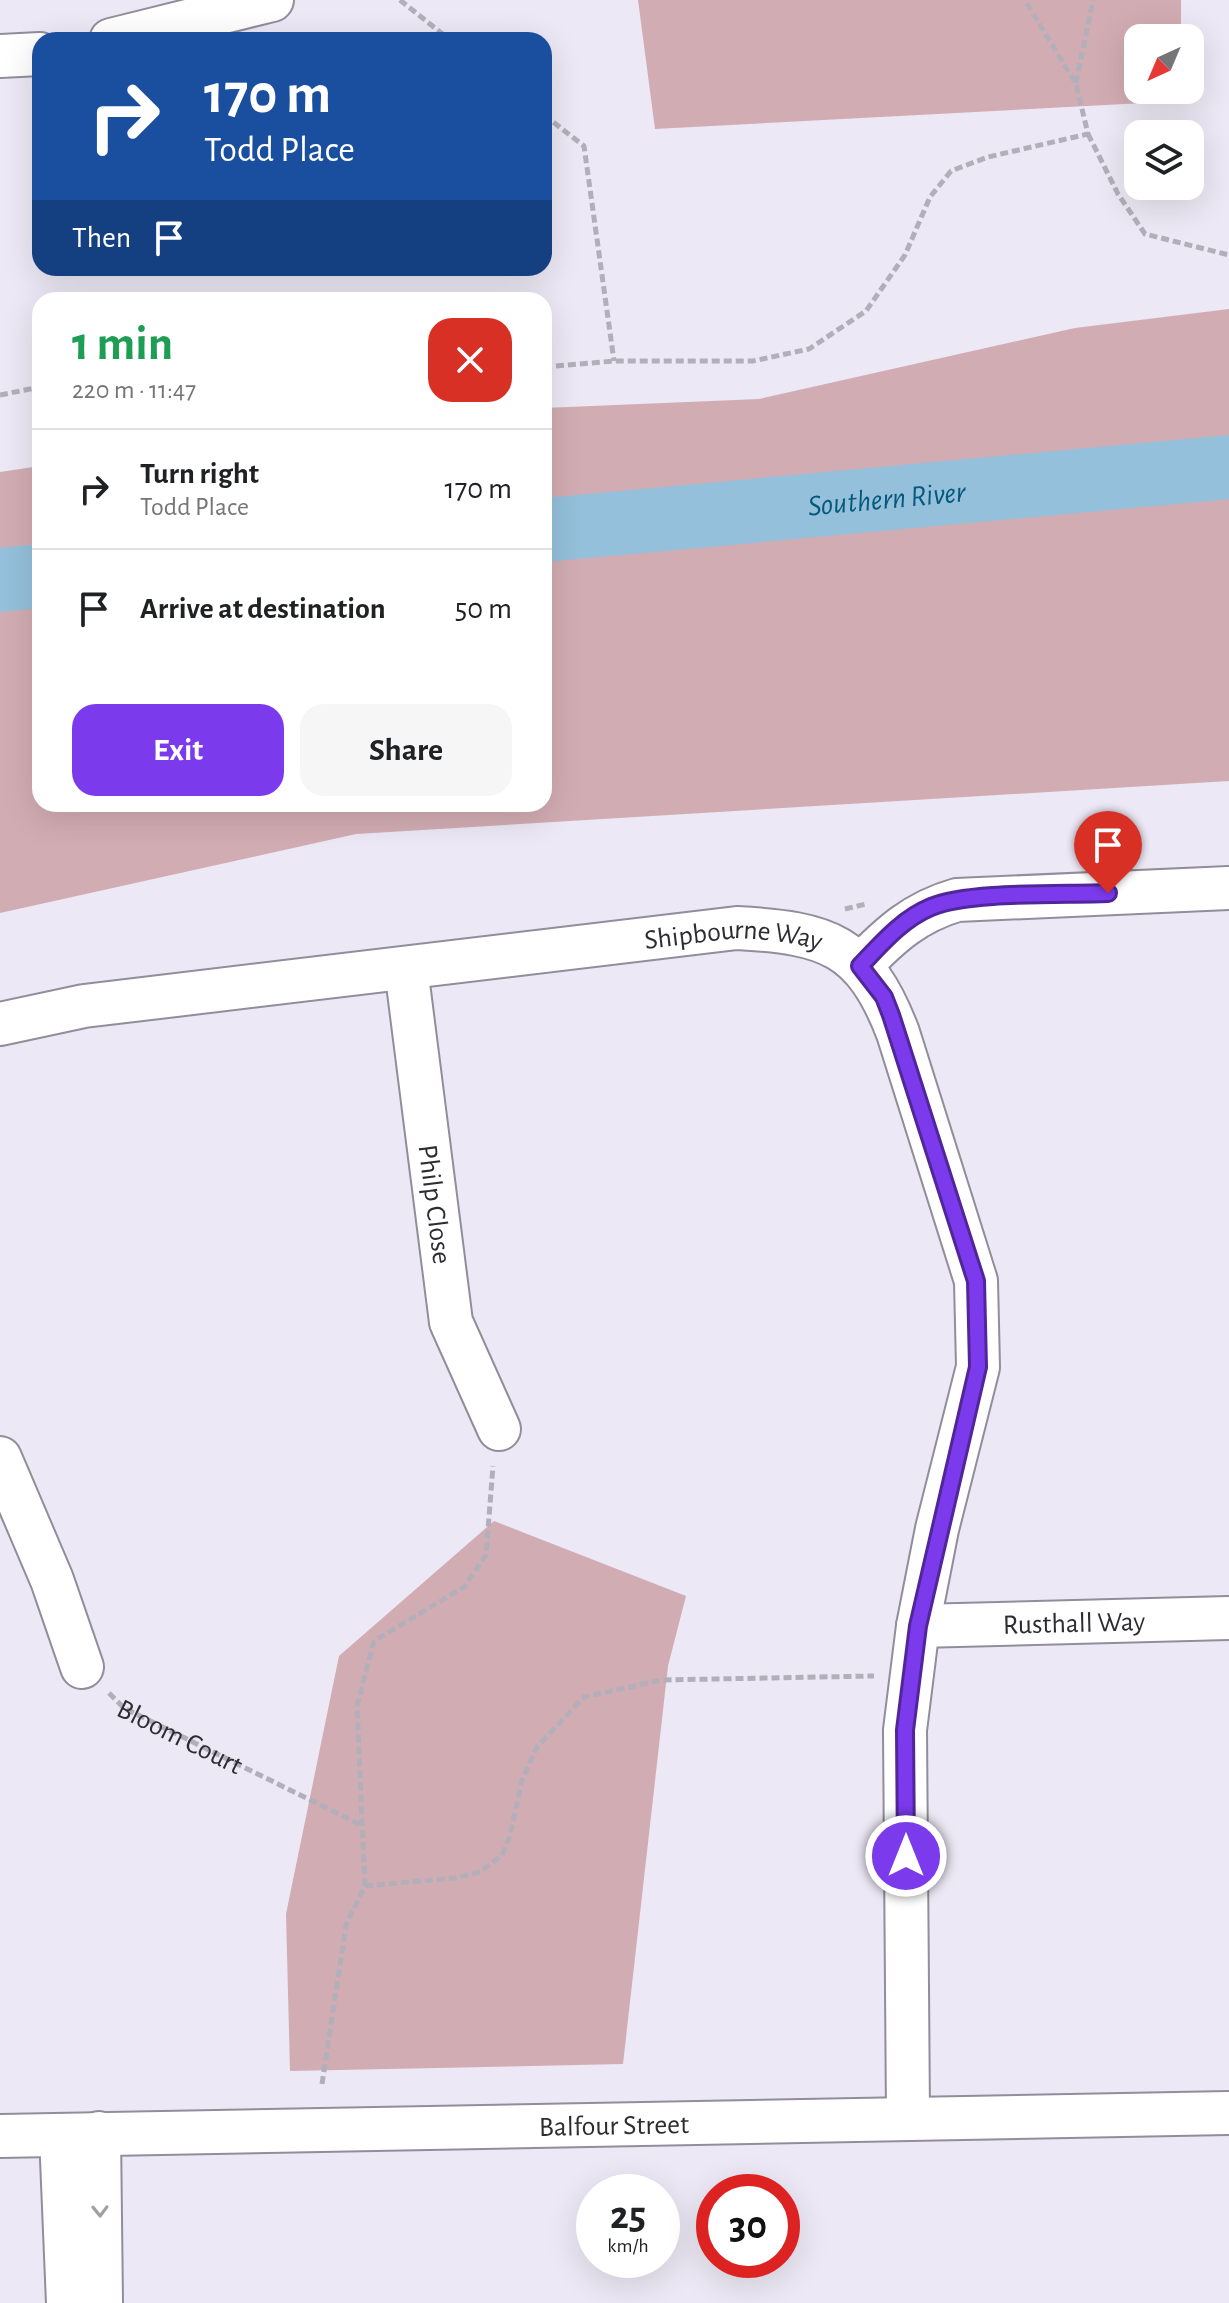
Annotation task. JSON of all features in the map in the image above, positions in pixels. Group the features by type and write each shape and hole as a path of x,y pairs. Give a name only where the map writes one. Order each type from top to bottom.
{"street":[{"path":"143,32 272,0"},
{"path":"0,56 32,54"},
{"path":"860,966 904,922 931,907 957,900 1229,888"},
{"name":"Shipbourne Way","path":"0,1024 84,1006 737,928 791,931 812,936 834,944 860,966 884,997 893,1021 976,1281 978,1367 918,1626 905,1730 908,2116"},
{"name":"Philp Close","path":"406,968 451,1322 499,1429"},
{"path":"0,1458 52,1580 82,1667"},
{"name":"Rusthall Way","path":"918,1626 1229,1618"},
{"name":"Balfour Street","path":"0,2136 908,2116 1229,2113"},
{"path":"68,2303 80,2134"},
{"path":"80,2134 101,2303"}],"path":[{"path":"400,0 440,32"},
{"path":"1025,0 1076,84 1088,134 1118,194 1145,234 1229,255"},
{"path":"1076,84 1093,0"},
{"path":"552,121 584,146 614,361"},
{"path":"552,366 614,361 753,361 809,349 866,311 905,255 930,197 951,171 988,157 1088,134"},
{"path":"0,395 32,389"},
{"path":"322,2084 346,1925 365,1886 357,1706 374,1641 464,1587 486,1555 487,1507 499,1429"},
{"name":"Bloom Court","path":"82,1667 124,1708 361,1825"},
{"path":"365,1886 455,1878 480,1872 502,1855 522,1780 537,1747 584,1697 661,1680 885,1676 911,1680"}],"shaded area":[{"path":"638,0 1181,0 1181,24 1124,24 1125,104 655,129"},
{"path":"1229,309 1229,781 356,834 0,913 0,472 32,467 32,812 552,812 552,408 759,399 1075,328"},
{"path":"494,1521 686,1596 668,1666 623,2064 290,2071 286,1914 339,1656"}],"waterway":[{"name":"Southern River","path":"552,529 1229,467"},
{"name":"Southern River","path":"0,580 32,577"}],"route":[{"path":"906,1856 905,1730 918,1626 937,1529 978,1367 976,1281 891,1015 884,997 860,966 904,922 931,907 957,900 1108,893"}]}
